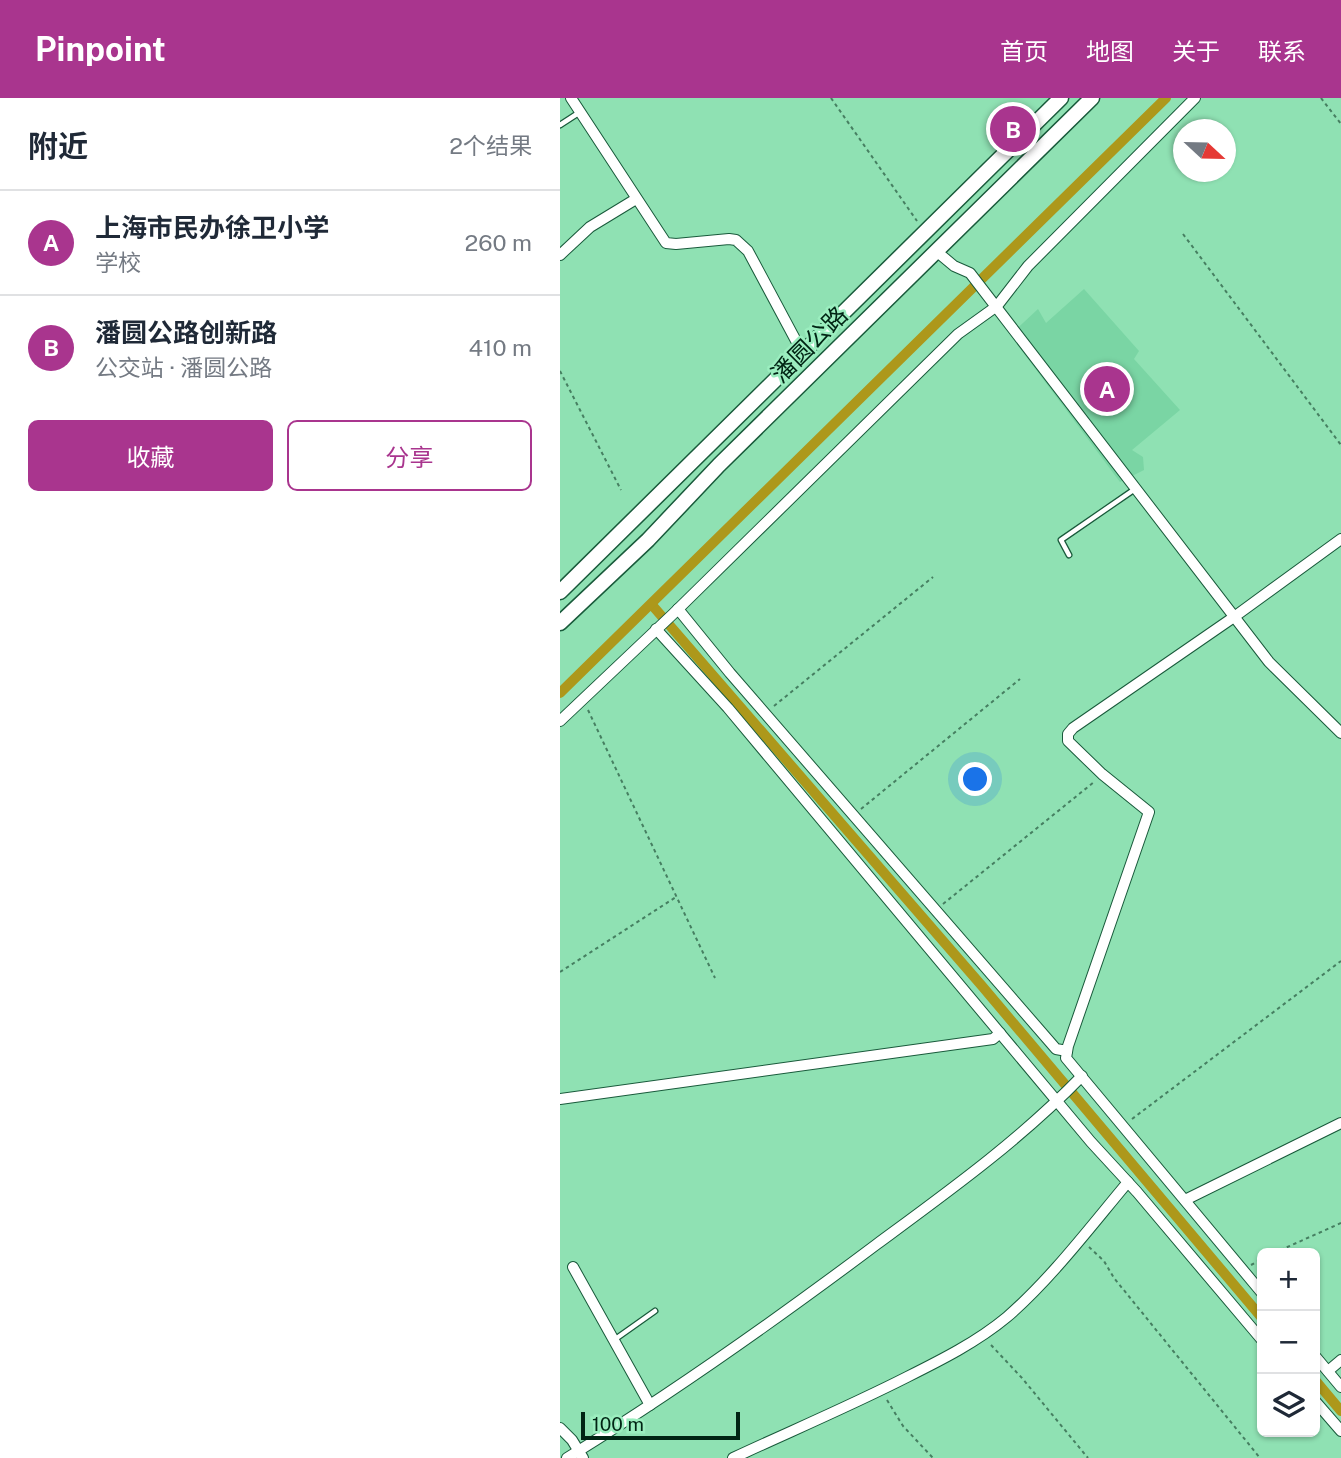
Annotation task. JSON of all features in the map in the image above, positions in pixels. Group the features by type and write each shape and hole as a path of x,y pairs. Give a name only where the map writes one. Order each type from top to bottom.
{"main road":[{"name":"潘圆公路","path":"560,592 1061,98"},
{"name":"潘圆公路","path":"560,624 648,540 719,465 1092,98"}],"street":[{"path":"571,98 666,243 729,239 736,240 748,251 775,297 802,352"},
{"path":"560,721 958,334 994,303 1195,98"},
{"path":"560,255 590,227 636,199"},
{"path":"936,251 954,266 970,273 1269,662 1341,733"},
{"path":"1257,1287 1123,1126 1079,1078 1066,1058 1149,812 1102,775 1068,741 1068,734 1341,539"},
{"path":"675,611 1056,1049 1067,1051"},
{"path":"658,627 1257,1334"},
{"path":"560,1099 993,1039 1000,1033"},
{"path":"567,1458 580,1455 775,1320 992,1159 1079,1078"},
{"path":"1185,1200 1341,1123"},
{"path":"733,1458 881,1390 947,1357 982,1335 1007,1317 1081,1239 1128,1182"},
{"path":"573,1267 650,1405"},
{"path":"1328,1371 1341,1360"},
{"path":"1320,1362 1341,1387"},
{"path":"1320,1407 1341,1431"},
{"path":"560,1428 572,1440 580,1455"}],"lane":[{"path":"560,125 581,112"},
{"path":"1069,555 1061,540 1136,489"},
{"path":"614,1340 655,1311"}],"path":[{"path":"831,98 912,215 927,231"},
{"path":"1321,98 1341,124"},
{"path":"1183,233 1341,445"},
{"path":"560,371 621,490"},
{"path":"765,713 933,578"},
{"path":"854,815 1020,679"},
{"path":"583,699 715,978"},
{"path":"937,909 1102,775"},
{"path":"560,972 676,896"},
{"path":"1123,1126 1341,961"},
{"path":"1285,1248 1341,1223"},
{"path":"1081,1239 1104,1261 1114,1278 1260,1458"},
{"path":"982,1335 1022,1378 1088,1458"},
{"path":"881,1390 903,1426 933,1458"}],"shaded area":[{"path":"1084,289 1139,351 1134,359 1180,410 1132,450 1143,457 1144,470 1120,482 1010,335 1038,309 1046,323"}],"waterway":[{"path":"560,693 1166,98"},
{"path":"652,605 982,986 1257,1312"},
{"path":"1320,1386 1341,1411"}],"place":[{"name":"潘圆公路创新路","path":"1013,129"},
{"name":"上海市民办徐卫小学","path":"1107,389"}]}
